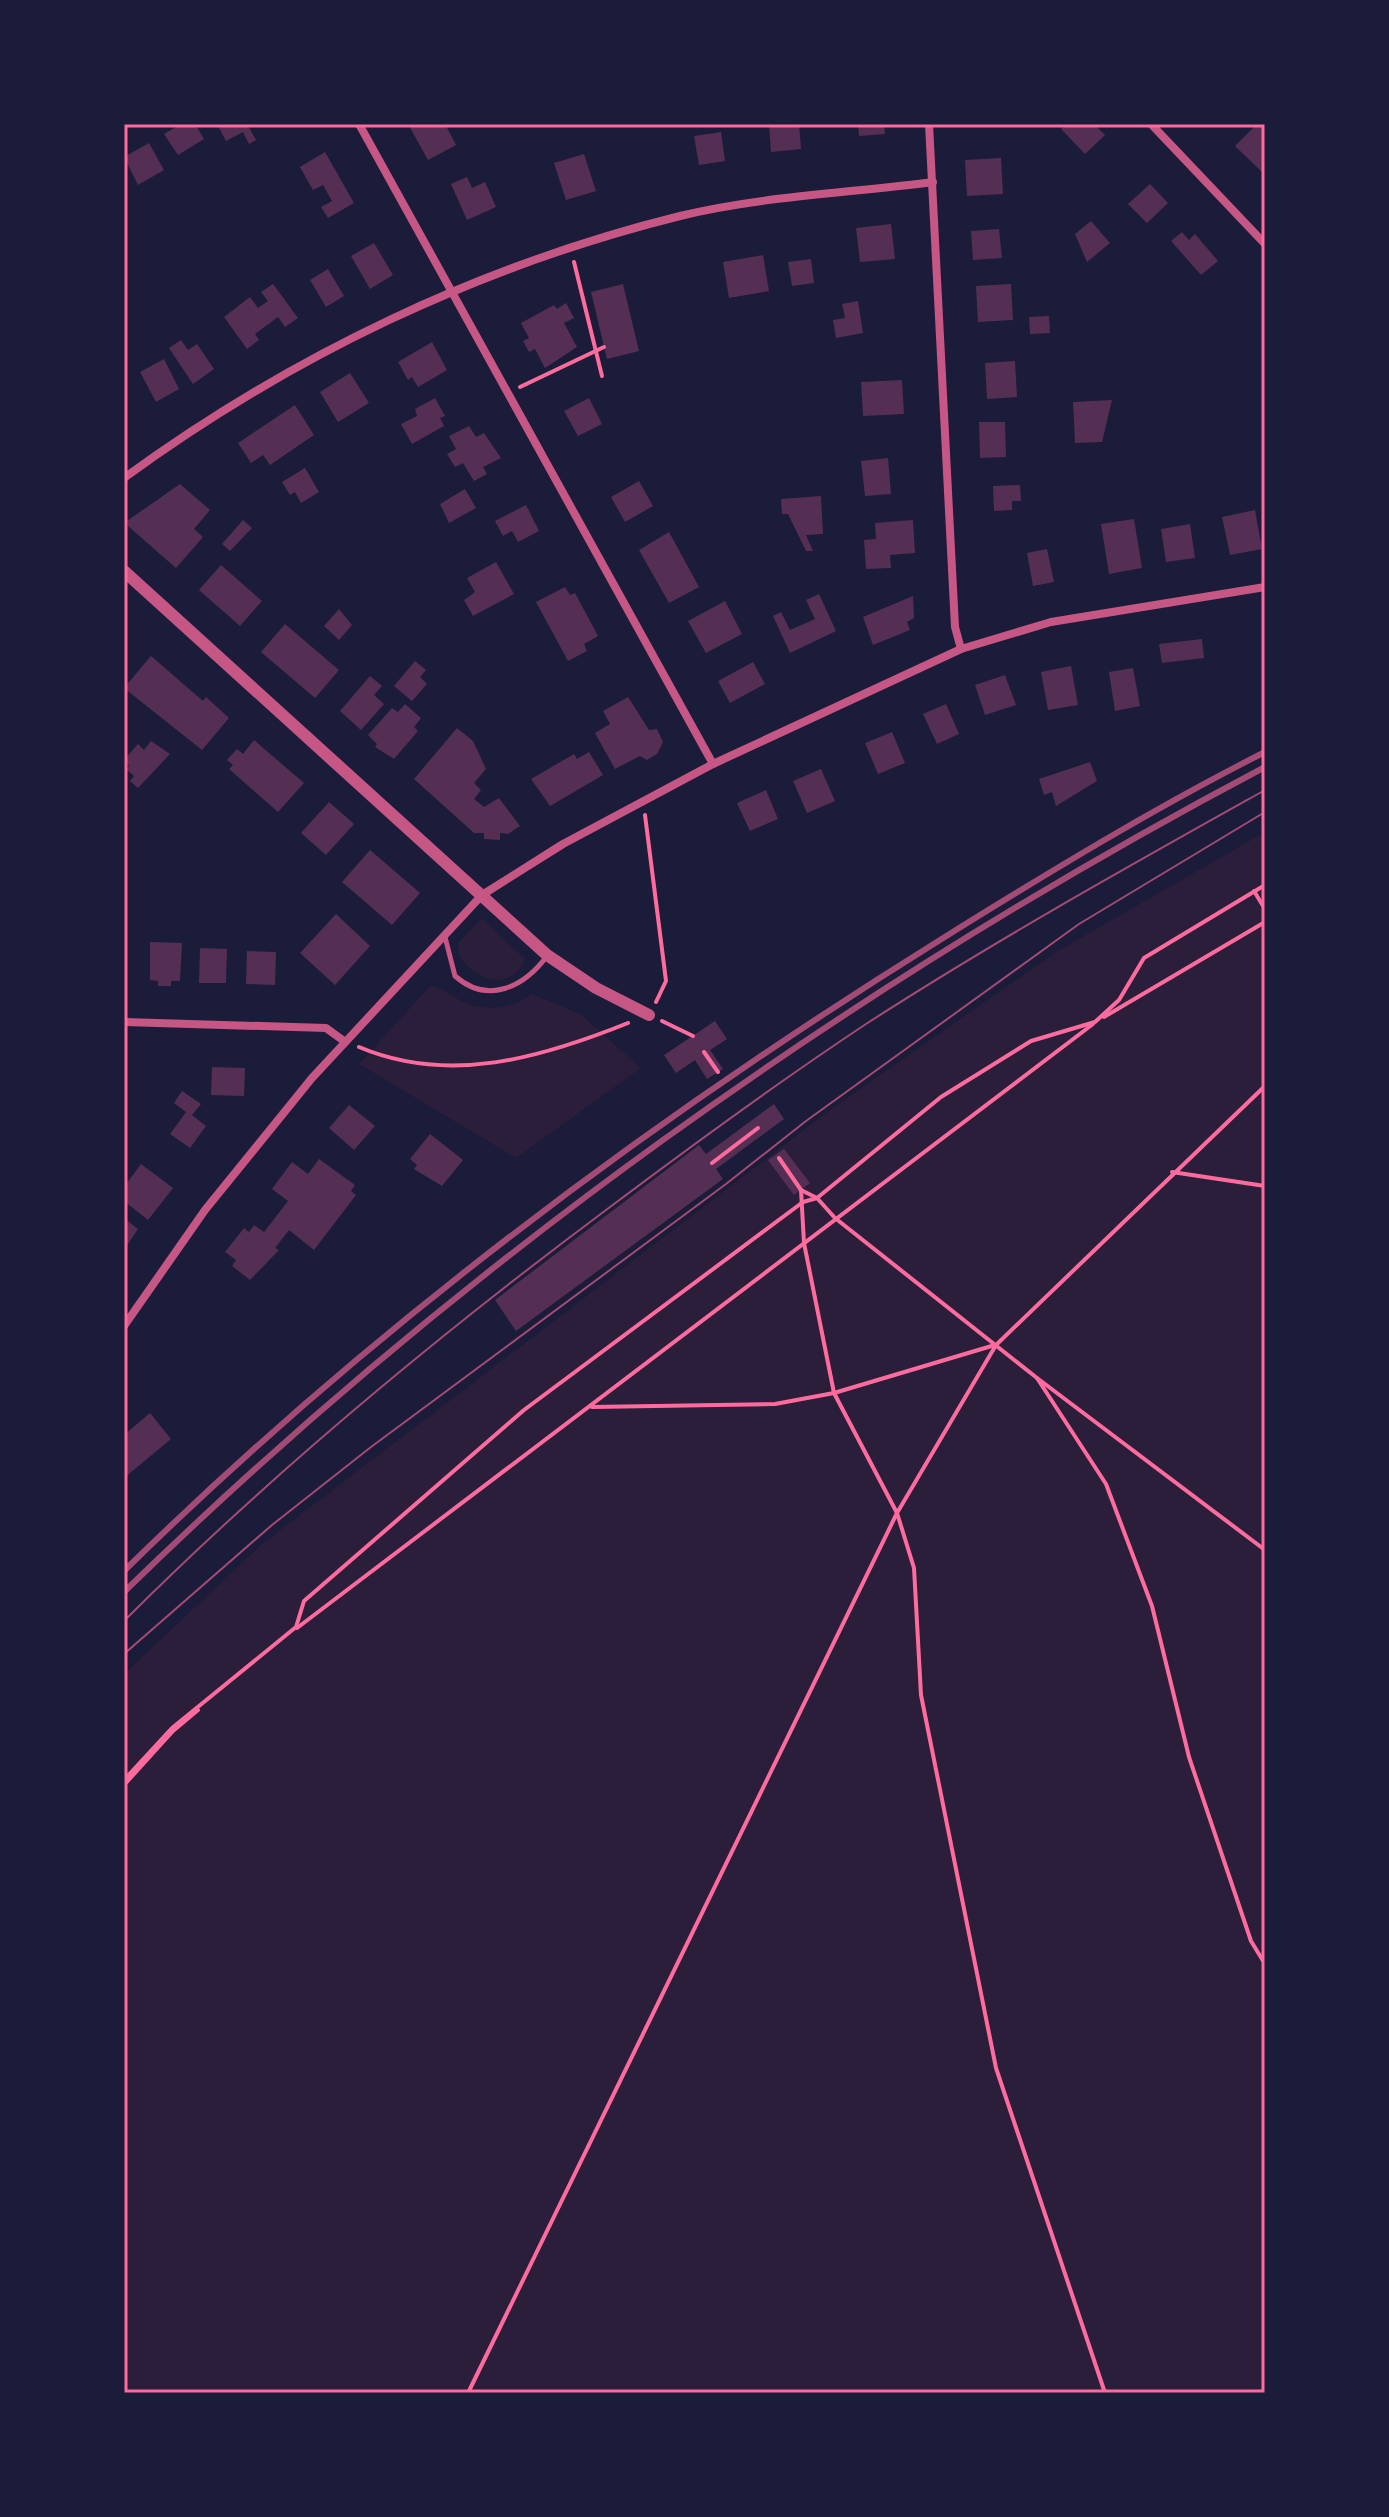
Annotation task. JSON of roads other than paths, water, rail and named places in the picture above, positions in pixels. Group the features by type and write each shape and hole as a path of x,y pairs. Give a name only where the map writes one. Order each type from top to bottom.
{"street":[{"path":"359,124 713,764"},
{"path":"929,124 955,627 961,649"},
{"path":"1151,124 1265,244"},
{"path":"124,478 166,447 282,377 450,291 570,248 683,216 933,182"},
{"path":"124,571 547,955 596,988 649,1015"},
{"path":"124,1326 205,1210 344,1041 482,895 638,803 713,764 961,649 1051,622 1265,587"},
{"path":"124,1022 326,1028 344,1041"}],"lane":[{"path":"444,936 455,976 480,990 514,988 528,979 547,955"}],"tram line":[{"path":"124,1621 239,1511 418,1356 702,1139 833,1046 915,993 1265,790"},
{"path":"124,1654 272,1525 371,1447 726,1184 806,1121 1079,924 1265,812"}],"railway":[{"path":"124,1571 217,1482 314,1396 413,1313 619,1156 724,1081 940,940 1141,819 1265,752"},
{"path":"124,1592 252,1471 386,1356 523,1245 665,1139 810,1038 959,942 1111,852 1265,767"}]}
